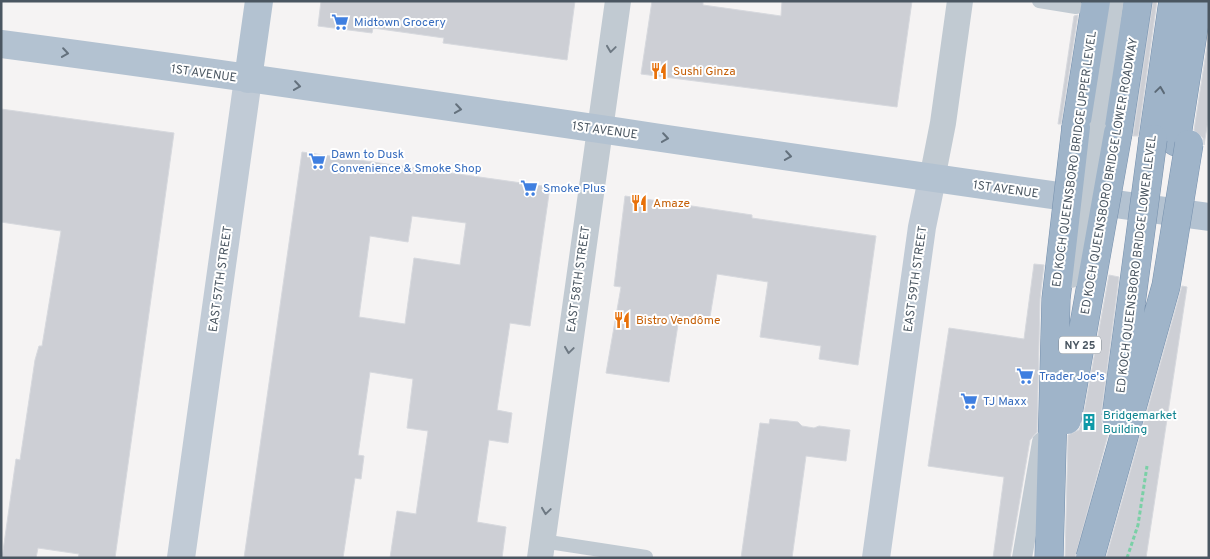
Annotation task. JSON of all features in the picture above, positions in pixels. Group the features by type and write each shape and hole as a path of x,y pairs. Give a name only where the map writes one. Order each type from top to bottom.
{"highway":[{"name":"ED KOCH QUEENSBORO BRIDGE LOWER ROADWAY","path":"1042,558 1107,131 1138,1"},
{"name":"ED KOCH QUEENSBORO BRIDGE LOWER LEVEL","path":"1098,558 1164,140 1173,1"},
{"path":"1106,558 1122,484 1164,140 1198,1"},
{"name":"ED KOCH QUEENSBORO BRIDGE UPPER LEVEL","path":"1049,558 1056,299 1074,144 1086,4"},
{"path":"1090,558 1150,349 1166,286 1209,14"}],"main road":[{"name":"EAST 57TH STREET","path":"181,558 259,1"},
{"name":"1ST AVENUE","path":"1,44 600,129 932,179 1209,217"},
{"name":"EAST 59TH STREET","path":"876,558 922,227 932,179"}],"street":[{"name":"EAST 58TH STREET","path":"541,549 618,1"},
{"name":"EAST 59TH STREET","path":"932,179 943,123 960,1"},
{"path":"1022,558 1107,131 1114,1"}],"lane":[{"path":"1038,1 1086,4"},
{"path":"541,549 646,557"}],"building":[{"path":"321,1 575,1 567,60 443,43 444,38 373,28 372,33 318,26"},
{"path":"652,1 703,1 703,5 781,16 782,1 912,1 897,107 641,74"},
{"path":"1153,1 1157,1 1138,136 1133,136"},
{"path":"1078,15 1061,124 1058,124 1074,16"},
{"path":"1209,33 1209,115 1204,145 1203,138 1194,130"},
{"path":"1,109 174,133 115,558 78,558 79,554 38,548 36,558 2,558 16,459 20,460 35,360 39,346 42,346 61,231 1,222"},
{"path":"302,152 550,187 530,326 510,323 497,410 512,413 508,443 489,440 477,522 506,527 502,558 390,558 397,511 416,514 428,431 407,428 413,379 370,372 358,455 364,456 361,479 355,478 343,558 244,558","holes":["412,216 466,223 460,265 414,258 405,324 359,317 370,236 408,242"]},
{"path":"625,196 752,215 752,218 876,236 858,365 819,359 821,346 760,337 768,282 717,274 709,323 679,318 669,382 606,373 621,287 614,286"},
{"path":"1034,264 1044,265 1040,299 1037,432 1030,440 1010,558 993,558 1004,477 928,466 949,328 1024,339"},
{"path":"1109,275 1119,277 1101,415 1102,423 1109,431 1075,558 1065,558 1068,435 1079,430 1082,423"},
{"path":"1182,286 1187,287 1146,558 1106,558"},
{"path":"770,419 798,422 802,426 814,428 819,426 850,430 846,461 806,456 792,558 741,558 760,423 769,424"}],"place":[{"name":"Midtown Grocery","path":"340,22"},
{"name":"Sushi Ginza","path":"659,71"},
{"name":"Dawn to Dusk Convenience & Smoke Shop","path":"317,161"},
{"name":"Smoke Plus","path":"529,188"},
{"name":"Amaze","path":"639,203"},
{"name":"Bistro Vendôme","path":"622,320"},
{"name":"Trader Joe's","path":"1025,376"},
{"name":"TJ Maxx","path":"969,401"},
{"name":"Bridgemarket Building","path":"1089,422"}]}
